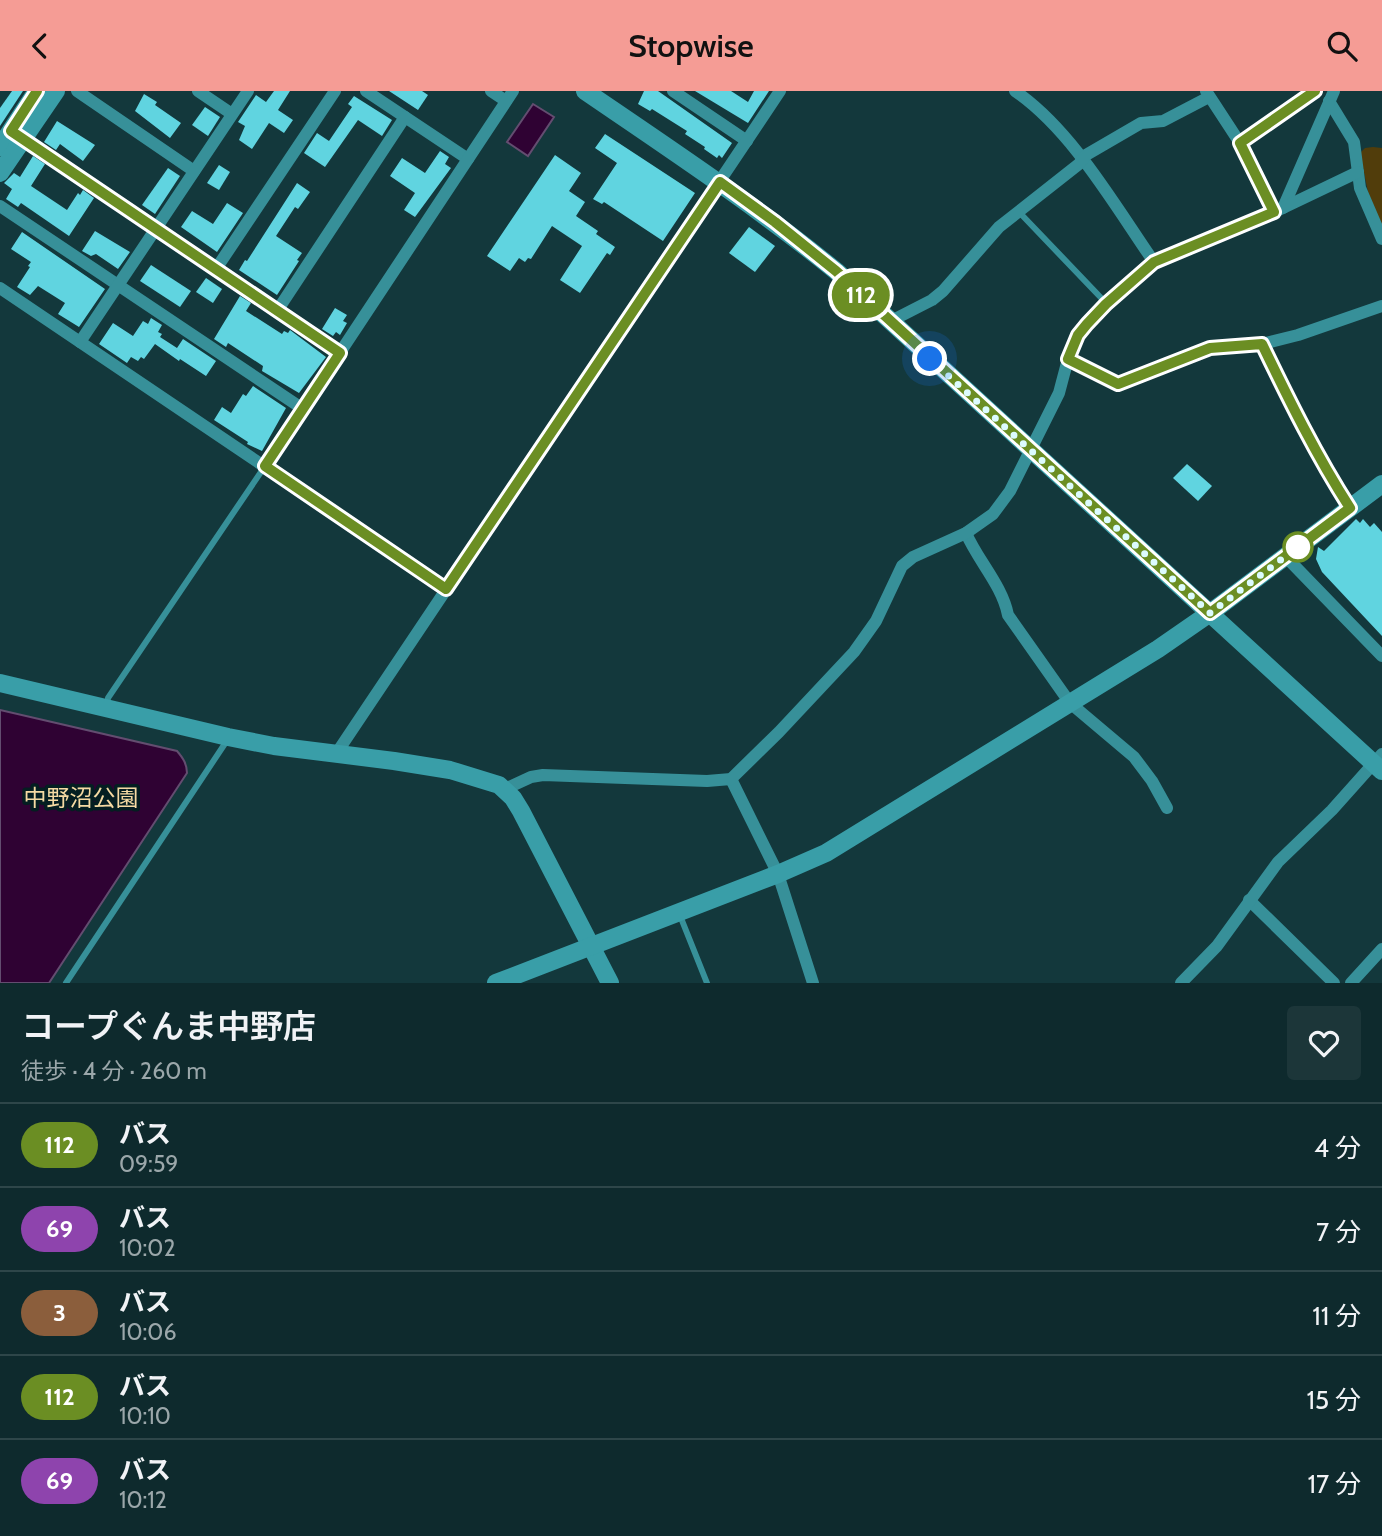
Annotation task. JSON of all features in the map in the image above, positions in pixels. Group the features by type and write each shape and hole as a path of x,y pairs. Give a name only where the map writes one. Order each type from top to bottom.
{"street":[{"path":"0,173 37,91"},
{"path":"0,147 17,135 56,91"},
{"path":"77,91 194,171"},
{"path":"198,91 232,114"},
{"path":"79,342 248,91"},
{"path":"216,269 335,91"},
{"path":"366,91 468,159"},
{"path":"265,466 509,96 491,91"},
{"path":"585,91 720,182 794,236 836,271 1030,451 1379,762 1278,862 1217,946 1181,983"},
{"path":"673,91 747,141"},
{"path":"337,754 780,91"},
{"path":"1015,91 1038,108 1082,160 1154,262"},
{"path":"1240,143 1315,91"},
{"path":"889,322 932,300 943,291 999,227 1086,155 1141,123 1163,121 1207,94 1240,143 1278,210"},
{"path":"1278,210 1331,96"},
{"path":"1331,96 1354,142 1360,188 1382,239"},
{"path":"277,311 405,117"},
{"path":"17,135 340,353"},
{"path":"505,789 531,777 543,775 707,781 731,779 779,733 854,652 876,621 902,566 913,557 966,533 993,514 1010,491 1059,393 1078,335 1106,304 1154,262 1278,210 1358,172"},
{"path":"0,206 303,409"},
{"path":"0,288 446,589"},
{"path":"1068,359 1118,384 1210,348 1262,344 1298,335 1382,306"},
{"path":"1262,344 1295,414 1350,508"},
{"path":"496,983 778,874 826,852 1115,677 1210,613 1382,484"},
{"path":"966,533 974,553 1005,601 1008,615 1070,703 1134,757 1153,781 1167,808"},
{"path":"1285,557 1382,656"},
{"path":"0,683 228,737 394,761 489,780 505,789 521,811 610,983"},
{"path":"731,779 778,874 813,983"},
{"path":"1249,900 1334,983"},
{"path":"1351,983 1382,949"}],"lane":[{"path":"1018,211 1106,304"},
{"path":"106,707 108,698 265,466"},
{"path":"66,983 228,737"},
{"path":"678,911 707,983"}],"shaded area":[{"path":"533,104 554,117 528,156 507,142"},
{"path":"1365,148 1382,148 1382,226 1368,192 1360,153"},
{"name":"中野沼公園","path":"0,710 177,751 186,767 187,773 49,983 0,983"}],"building":[{"path":"12,91 23,91 0,126 0,108"},
{"path":"274,91 290,91 278,110 293,120 284,133 269,123 252,149 239,140 245,126 238,122 256,95 266,102"},
{"path":"389,91 422,91 428,95 418,110"},
{"path":"644,91 658,91 732,143 722,158 719,155 717,158 704,149 705,147 685,134 687,131 652,109 650,111 638,104"},
{"path":"695,91 731,91 748,102 754,91 769,91 748,123"},
{"path":"144,94 181,123 170,138 135,111"},
{"path":"354,96 392,120 382,136 358,120 325,167 304,153 317,133 329,141 352,107 348,104"},
{"path":"205,107 220,117 208,136 192,125"},
{"path":"57,121 95,145 83,161 60,144 56,150 44,142"},
{"path":"605,134 695,193 663,241 604,202 602,204 593,199 617,163 595,148"},
{"path":"440,151 449,157 445,164 451,168 415,217 404,210 415,193 390,176 402,158 425,173"},
{"path":"555,155 581,173 569,191 585,202 576,216 615,247 610,255 607,253 580,293 560,280 582,246 552,226 531,259 528,258 525,262 519,258 510,271 487,256"},
{"path":"33,156 45,164 31,186 67,210 83,190 94,198 69,236 21,203 18,207 6,199 12,189 4,183 14,173 20,177"},
{"path":"219,165 230,172 219,190 207,183"},
{"path":"168,168 180,176 155,214 142,205"},
{"path":"297,183 310,192 298,209 295,207 276,236 302,253 277,295 239,270"},
{"path":"227,203 243,213 217,252 181,227 192,211 213,224"},
{"path":"749,227 775,246 755,272 729,253"},
{"path":"95,231 130,252 118,269 96,254 91,256 82,251"},
{"path":"22,232 105,289 79,327 58,314 65,303 38,286 30,295 17,287 31,262 11,249"},
{"path":"151,265 191,291 180,307 140,281"},
{"path":"206,278 222,289 213,303 196,292"},
{"path":"240,296 251,303 246,311 282,334 290,330 326,357 299,393 262,371 263,366 228,343 226,347 214,339"},
{"path":"335,308 347,315 343,321 347,323 340,335 336,332 333,336 322,329"},
{"path":"151,318 162,325 158,332 162,334 160,337 177,348 183,339 216,361 206,376 155,344 144,359 141,357 138,361 131,357 127,363 99,344 113,323 133,336 143,321 148,324"},
{"path":"253,386 286,408 262,451 247,444 248,442 214,420 222,407 231,413 243,394 246,396"},
{"path":"1187,464 1212,486 1198,501 1173,478"},
{"path":"1356,519 1360,523 1363,519 1370,527 1374,523 1382,532 1382,636 1322,572 1316,559 1318,547 1324,551"}],"bus line":[{"name":"112","path":"37,91 11,131 340,353 265,466 446,589 720,182 794,236 836,271 1210,613 1350,508 1295,414 1262,344 1210,348 1118,384 1068,359 1078,335 1087,324 1154,262 1274,212 1240,143 1315,91"}],"route":[{"path":"930,359 1210,613 1298,547"}]}
